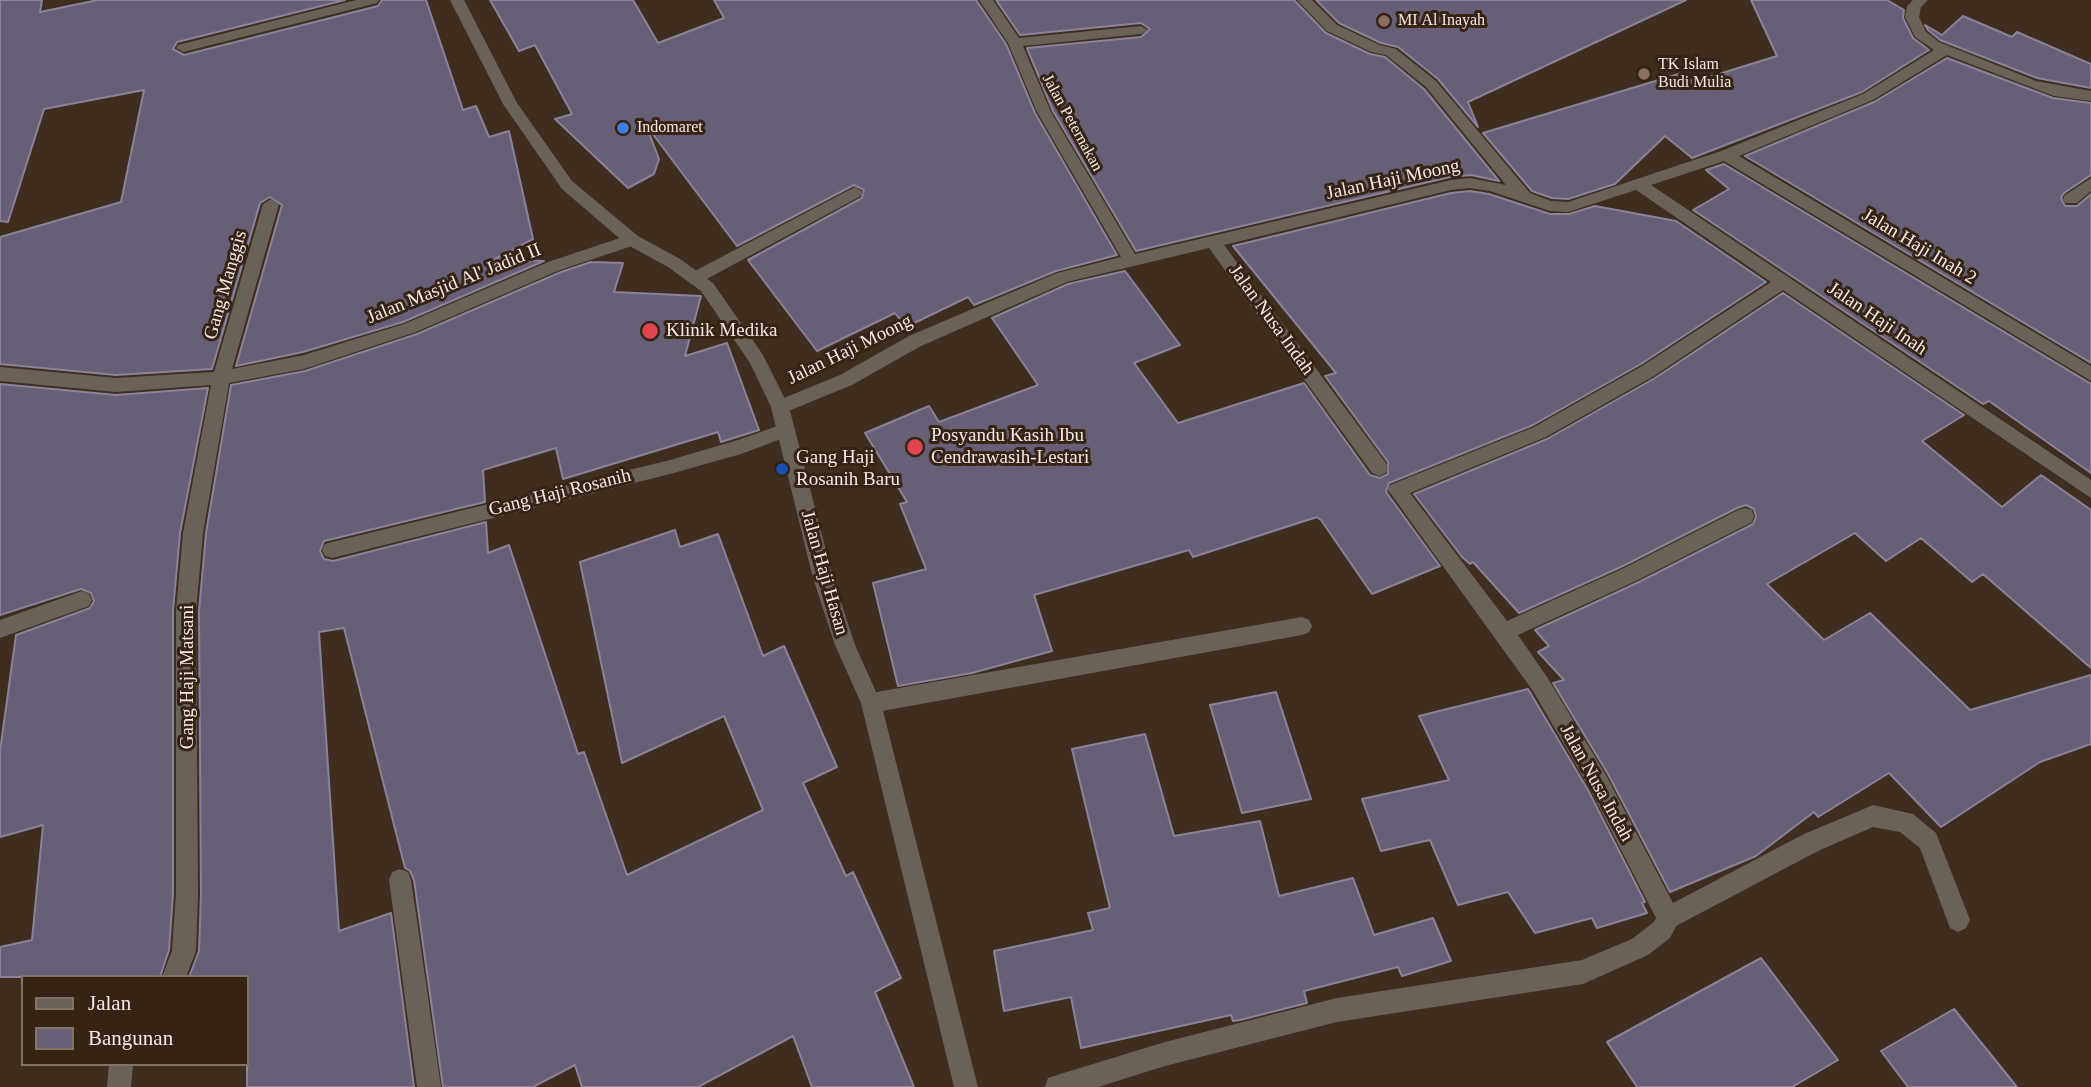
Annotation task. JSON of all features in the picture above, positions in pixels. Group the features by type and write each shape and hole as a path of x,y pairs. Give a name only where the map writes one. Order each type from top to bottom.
{"street":[{"path":"183,48 372,0"},
{"name":"Jalan Haji Hasan","path":"457,0 510,104 567,185 632,240 674,263 707,287 757,360 780,407 823,579 845,645 871,703 966,1087"},
{"name":"Jalan Peternakan","path":"986,0 1015,43 1044,112 1131,261"},
{"path":"1304,0 1332,28 1377,49 1391,51 1431,84 1523,195"},
{"path":"1912,2 1912,17 1920,34 1945,50 2054,91 2091,96"},
{"path":"1015,43 1141,30"},
{"name":"Jalan Haji Moong","path":"780,407 846,380 915,341 1063,277 1451,185 1482,184 1523,195 1550,206 1568,207 1726,155 1868,97 1945,50"},
{"name":"Jalan Haji Inah 2","path":"1726,155 2091,374"},
{"path":"2071,199 2091,183"},
{"name":"Jalan Haji Inah","path":"1638,184 2091,490"},
{"path":"695,278 855,192"},
{"name":"Gang Manggis","path":"221,378 271,204"},
{"name":"Jalan Masjid Al' Jadid II","path":"0,374 116,385 221,378 304,362 410,328 554,266 632,240"},
{"name":"Jalan Nusa Indah","path":"1212,240 1379,468"},
{"name":"Jalan Nusa Indah","path":"1668,918 1598,782 1540,684 1397,490 1540,432 1648,371 1784,281"},
{"name":"Gang Haji Matsani","path":"175,975 184,951 187,894 186,611 193,533 221,378"},
{"name":"Gang Haji Rosanih","path":"332,550 670,467 741,447 786,430"},
{"path":"1504,632 1745,516"},
{"path":"0,629 82,600"},
{"path":"871,703 1303,626"},
{"path":"1058,1087 1165,1054 1336,1010 1583,972 1640,947 1662,930 1668,918 1810,842 1873,816 1905,822 1928,841 1958,920"},
{"path":"400,880 429,1087"},
{"path":"119,1087 121,1066"}],"building":[{"path":"0,0 42,0 40,12 98,0 345,0 177,42 173,49 184,55 378,6 382,0 426,0 463,110 476,106 489,137 509,131 533,239 495,259 544,261 403,322 303,352 236,366 282,205 270,197 260,203 212,369 116,375 0,364 0,237 121,202 144,90 44,109 8,222 0,221"},
{"path":"490,0 633,0 658,43 724,18 714,0 976,0 1006,44 1035,113 1117,255 1056,271 974,305 968,297 906,327 895,313 817,351 748,260 862,198 864,190 854,185 737,246 646,125 659,159 654,174 628,188 555,119 572,114 535,45 519,51"},
{"path":"996,0 1294,0 1326,33 1370,54 1385,57 1424,89 1499,181 1471,175 1450,177 1136,251 1053,111 1027,48 1141,37 1150,29 1141,23 1020,35"},
{"path":"1316,0 1686,0 1468,102 1478,127 1438,79 1398,47 1381,43 1339,23"},
{"path":"1751,0 1887,0 1904,10 1903,18 1913,38 1929,50 1862,92 1692,158 1665,136 1615,184 1568,199 1552,198 1532,191 1483,133 1682,73 1693,82 1777,56"},
{"path":"1963,16 2012,37 2017,32 2091,64 2091,88 2037,78 1940,40 1925,25 1942,35"},
{"path":"1947,58 2053,98 2091,103 2091,175 2064,193 2061,198 2065,206 2077,206 2091,194 2091,363 1745,156 1874,102"},
{"path":"1724,164 2091,384 2091,473 1989,401 1983,404 1693,210 1729,189 1706,170"},
{"path":"1470,191 1489,194 1550,214 1569,214 1595,206 1676,221 1766,282 1641,364 1533,425 1389,483 1386,492 1440,566 1372,594 1317,517 1193,557 1189,550 1034,595 1052,651 972,673 898,686 873,583 926,569 900,504 907,502 865,433 929,406 939,422 1038,385 992,318 1068,284 1125,271 1180,345 1134,363 1178,423 1304,383 1370,475 1380,478 1388,474 1388,462 1325,376 1336,373 1233,246 1451,193"},
{"path":"591,262 623,263 614,292 701,296 685,356 727,343 759,430 721,442 718,432 563,479 556,448 483,470 485,502 324,541 320,551 324,559 333,561 486,522 488,553 509,545 578,754 584,752 627,875 763,810 724,716 622,763 580,562 675,530 680,547 718,534 763,656 784,646 837,767 803,783 846,876 853,872 901,978 875,992 914,1087 812,1087 793,1036 698,1087 582,1087 575,1065 533,1087 443,1087 414,880 410,871 405,868 344,628 319,632 339,931 391,913 414,1087 247,1087 248,975 190,975 199,951 201,894 199,611 206,533 231,385 305,371 417,334 561,272"},
{"path":"1783,293 1964,415 1922,441 2002,507 2041,475 2091,510 2091,668 1983,574 1972,582 1921,538 1886,561 1855,533 1767,584 1824,640 1870,613 1970,710 2091,675 2091,744 2040,762 1941,827 1889,773 1818,817 1814,812 1756,856 1670,892 1608,774 1553,683 1564,680 1538,652 1549,646 1535,630 1639,582 1753,524 1756,517 1754,509 1746,505 1737,508 1623,566 1519,613 1473,562 1470,564 1462,557 1414,494 1547,439 1655,378"},
{"path":"0,384 116,395 208,388 180,533 173,611 173,894 169,950 161,975 0,977 0,947 32,940 43,825 0,837 0,751 16,635 90,608 94,601 91,593 81,589 0,615"},
{"path":"1528,689 1588,790 1645,902 1642,903 1647,913 1597,928 1592,918 1535,933 1508,892 1458,905 1430,840 1381,851 1362,799 1449,780 1419,716"},
{"path":"1276,692 1311,799 1242,813 1210,705"},
{"path":"1145,734 1174,836 1260,821 1279,896 1353,878 1374,935 1433,918 1451,961 1402,976 1398,967 1304,991 1307,1003 1240,1020 1233,1021 1231,1015 1081,1048 1071,997 1004,1011 994,951 1093,930 1088,913 1110,908 1072,749"},
{"path":"1761,958 1838,1060 1792,1087 1637,1087 1607,1042"},
{"path":"1954,1009 2017,1087 1908,1087 1881,1051"}],"place":[{"name":"MI Al Inayah","path":"1384,21"},
{"name":"TK Islam Budi Mulia","path":"1644,74"},
{"name":"Indomaret","path":"623,128"},
{"name":"Klinik Medika","path":"650,331"},
{"name":"Posyandu Kasih Ibu Cendrawasih-Lestari","path":"915,447"},
{"name":"Gang Haji Rosanih Baru","path":"782,469"}]}
